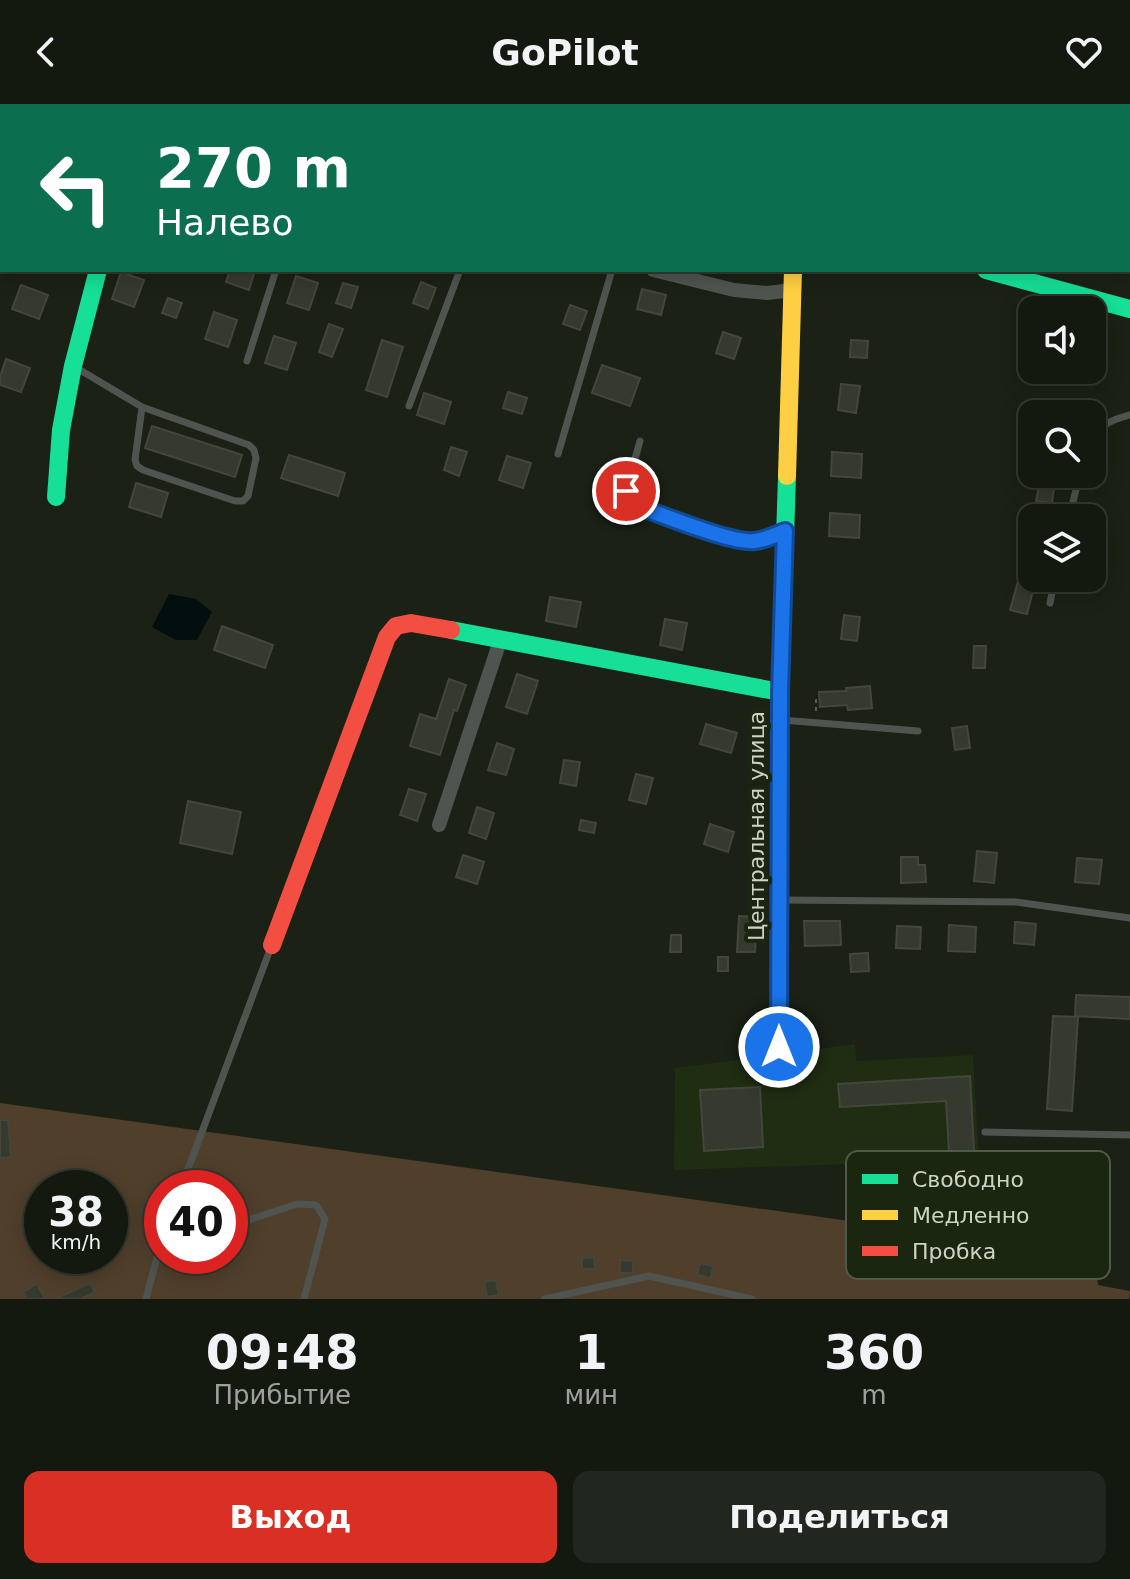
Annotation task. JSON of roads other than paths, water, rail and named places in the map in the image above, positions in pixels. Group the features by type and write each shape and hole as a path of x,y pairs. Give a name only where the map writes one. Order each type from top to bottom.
{"main road":[{"path":"56,497 61,430 92,272"},
{"name":"Центральная улица","path":"779,1047 780,692 793,272"},
{"path":"993,272 1130,309"},
{"path":"272,945 387,637 396,626 411,623 501,638 780,692"}],"street":[{"path":"661,272 734,290 767,293 793,290"},
{"path":"439,825 501,638"}],"lane":[{"path":"247,361 275,272"},
{"path":"409,406 459,272"},
{"path":"558,454 611,272"},
{"path":"73,366 142,407 249,445 256,458 248,496 243,501 235,501 137,466 135,460 142,407"},
{"path":"1106,424 1130,415"},
{"path":"640,441 626,491 632,503 745,542 785,531"},
{"path":"1050,603 1052,592"},
{"path":"780,720 918,731"},
{"path":"780,900 1016,902 1130,918"},
{"path":"188,1170 272,945"},
{"path":"985,1132 1130,1135"},
{"path":"248,1220 297,1204 316,1205 325,1219 304,1299"},
{"path":"146,1299 153,1274"},
{"path":"545,1299 649,1276 752,1299"}]}
